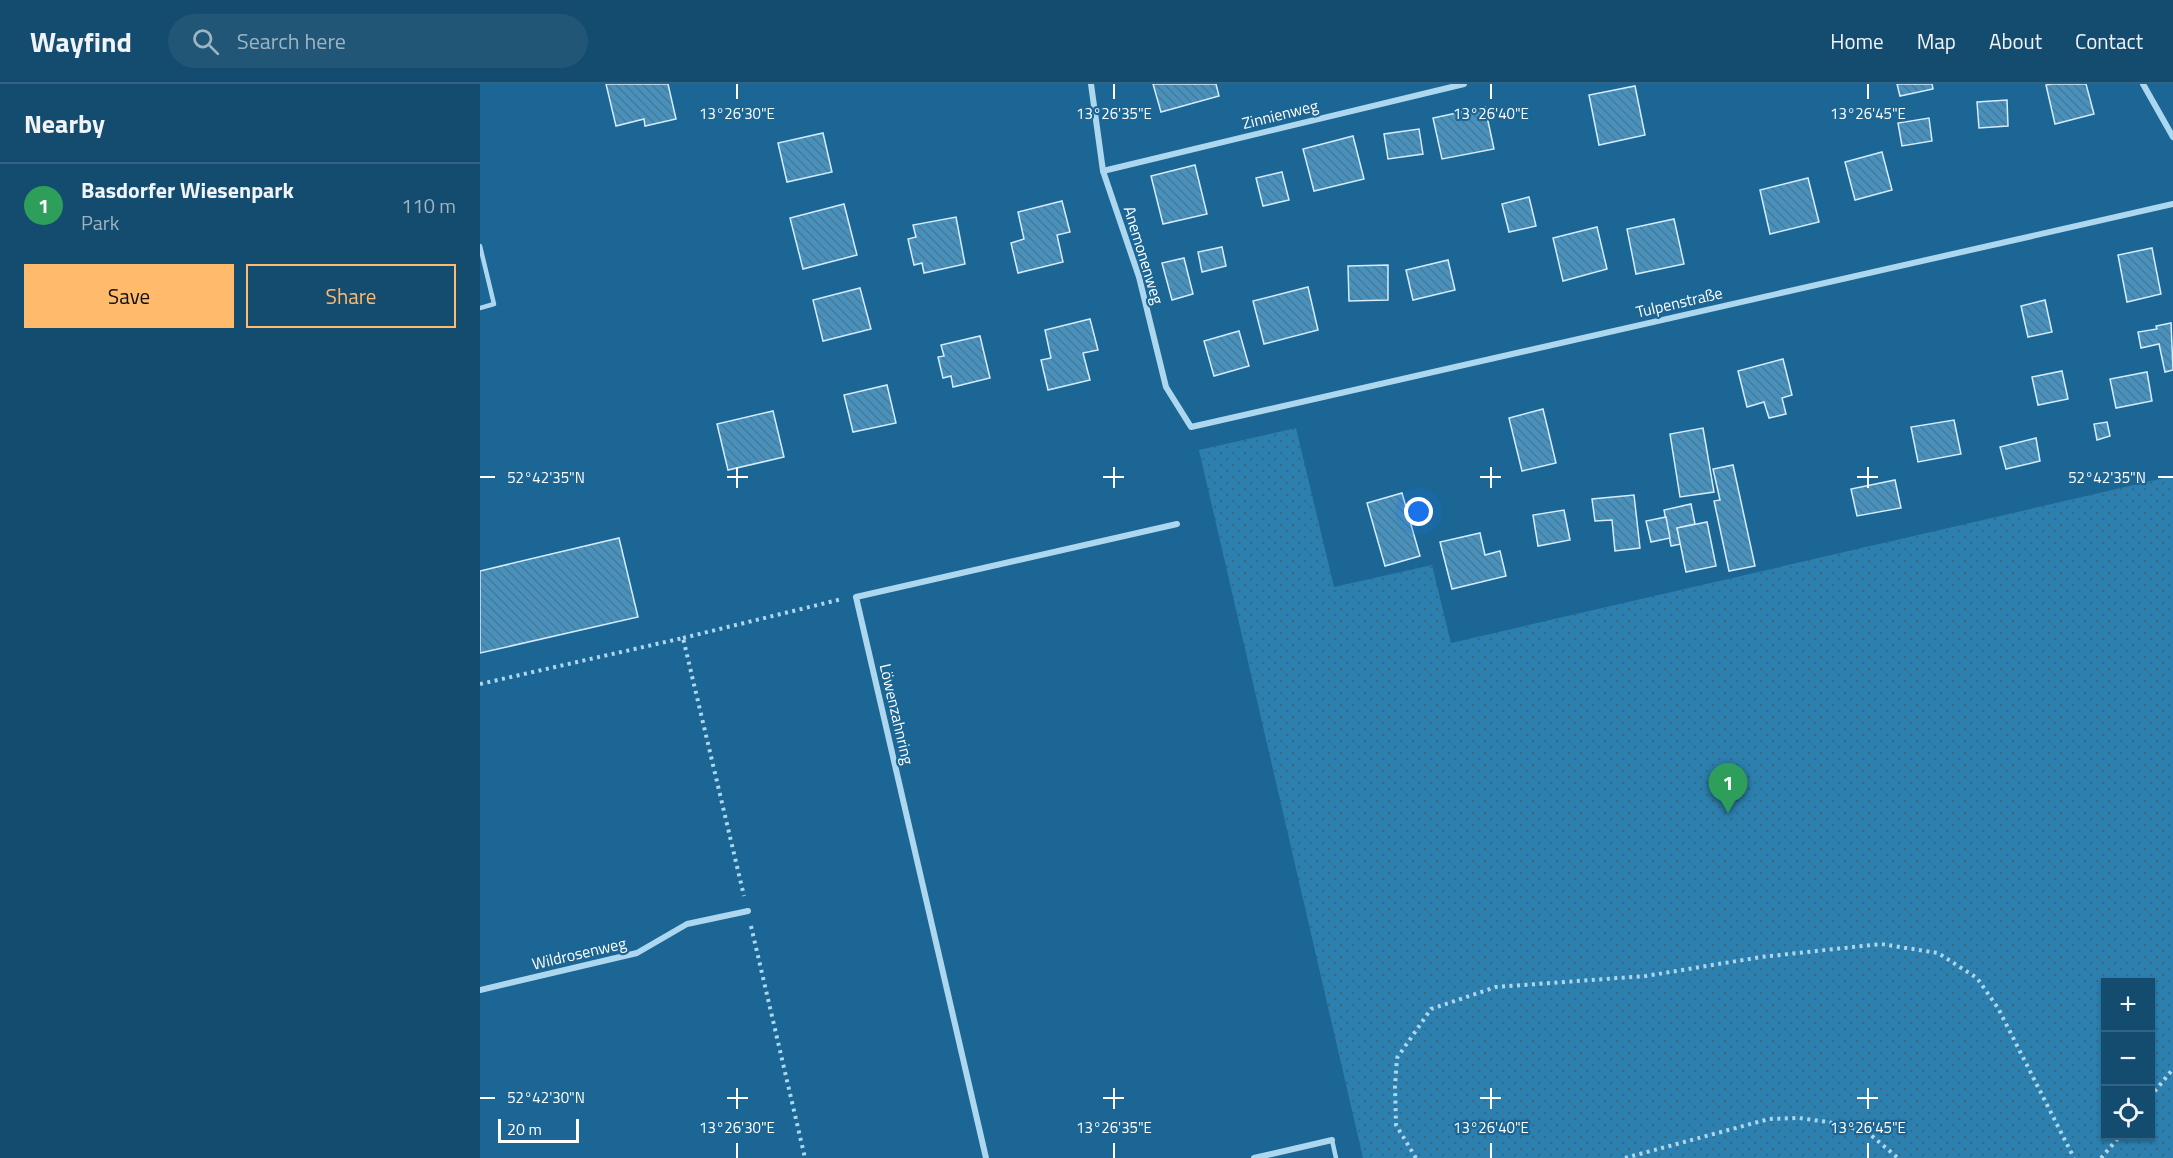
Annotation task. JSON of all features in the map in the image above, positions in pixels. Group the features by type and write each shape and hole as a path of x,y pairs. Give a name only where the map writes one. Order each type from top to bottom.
{"street":[{"name":"Anemonenweg","path":"1090,84 1103,171 1139,278 1166,387 1191,427"},
{"name":"Zinnienweg","path":"1103,171 1464,84"},
{"path":"2143,84 2173,137"},
{"name":"Tulpenstraße","path":"1191,427 2173,204"},
{"path":"856,597 1177,524"},
{"name":"Löwenzahnring","path":"856,597 986,1158"},
{"name":"Wildrosenweg","path":"480,990 637,953 687,924 748,910"},
{"path":"1254,1158 1332,1140"}],"lane":[{"path":"480,246 494,304 480,308"},
{"path":"1332,1140 1336,1158"}],"path":[{"path":"480,684 856,597"},
{"path":"683,638 805,1158"},
{"path":"1416,1158 1396,1125 1397,1058 1431,1009 1496,987 1646,976 1761,957 1881,944 1938,953 1977,978 1998,1008 2074,1158"},
{"path":"2155,1092 2173,1069"},
{"path":"1625,1158 1769,1119 1799,1118 1866,1131 1898,1158"},
{"path":"2102,1158 2117,1140"}],"shaded area":[{"path":"1296,428 1334,587 1432,565 1451,643 2173,476 2173,1158 1363,1158 1199,450"}],"building":[{"path":"606,84 668,84 676,119 645,126 644,119 616,126"},
{"path":"1153,84 1216,84 1219,96 1161,112"},
{"path":"1897,84 1932,84 1933,89 1900,96"},
{"path":"2086,84 2094,114 2055,124 2046,85"},
{"path":"1635,86 1645,135 1599,145 1589,95"},
{"path":"2007,100 2008,126 1979,128 1977,102"},
{"path":"1485,107 1494,149 1442,159 1433,118"},
{"path":"1929,118 1932,141 1902,146 1898,123"},
{"path":"1419,129 1423,154 1388,159 1384,134"},
{"path":"823,133 832,172 787,182 778,143"},
{"path":"1353,136 1364,179 1314,191 1303,149"},
{"path":"1882,152 1892,190 1855,200 1845,162"},
{"path":"1195,165 1207,214 1163,224 1151,176"},
{"path":"1282,172 1289,200 1263,206 1256,178"},
{"path":"1808,178 1819,222 1770,234 1760,190"},
{"path":"1529,197 1536,226 1509,232 1502,204"},
{"path":"1062,201 1070,232 1057,235 1063,262 1018,273 1011,243 1024,239 1018,212"},
{"path":"844,204 857,255 803,269 790,218"},
{"path":"956,217 965,264 924,273 922,263 914,265 908,239 916,237 913,225"},
{"path":"1674,219 1684,264 1636,274 1627,229"},
{"path":"1597,227 1607,269 1563,281 1553,238"},
{"path":"1222,247 1226,266 1202,272 1198,252"},
{"path":"2152,248 2161,294 2127,302 2118,255"},
{"path":"1184,258 1193,294 1172,300 1162,263"},
{"path":"1448,260 1455,290 1413,300 1406,270"},
{"path":"1388,265 1388,300 1349,301 1348,266"},
{"path":"1308,287 1318,330 1264,344 1253,301"},
{"path":"860,288 871,329 823,341 813,300"},
{"path":"2045,300 2052,332 2028,337 2021,306"},
{"path":"1090,319 1098,350 1083,353 1090,380 1048,390 1041,360 1051,358 1045,330"},
{"path":"2171,323 2173,370 2165,372 2159,344 2141,348 2138,332 2157,329 2156,326"},
{"path":"1239,331 1249,366 1214,376 1204,341"},
{"path":"980,336 990,378 953,387 951,376 943,378 938,357 944,356 941,345"},
{"path":"1783,359 1792,395 1782,398 1786,414 1769,418 1764,402 1747,407 1738,371"},
{"path":"2062,371 2068,399 2038,405 2032,377"},
{"path":"2147,372 2152,401 2116,408 2110,379"},
{"path":"887,385 896,423 853,432 844,395"},
{"path":"1543,409 1556,463 1522,471 1509,418"},
{"path":"773,411 784,457 728,470 717,424"},
{"path":"1954,420 1961,454 1918,462 1911,427"},
{"path":"2107,422 2110,436 2097,440 2094,424"},
{"path":"1703,428 1714,492 1680,497 1670,434"},
{"path":"2036,438 2040,461 2006,469 2000,447"},
{"path":"1733,465 1755,566 1729,571 1714,501 1720,500 1713,469"},
{"path":"1895,480 1901,508 1857,516 1851,489"},
{"path":"1402,493 1420,556 1385,566 1367,503"},
{"path":"1634,495 1640,548 1615,551 1612,520 1595,521 1592,499"},
{"path":"1691,504 1695,524 1677,528 1681,544 1671,546 1664,510"},
{"path":"1564,510 1570,540 1538,546 1533,515"},
{"path":"1666,517 1670,538 1651,542 1646,521"},
{"path":"1707,522 1716,566 1686,572 1677,528"},
{"path":"1480,533 1485,555 1500,551 1506,576 1452,589 1440,542"},
{"path":"619,538 638,617 480,653 480,571"}],"place":[{"name":"Basdorfer Wiesenpark","path":"1728,813"}]}
